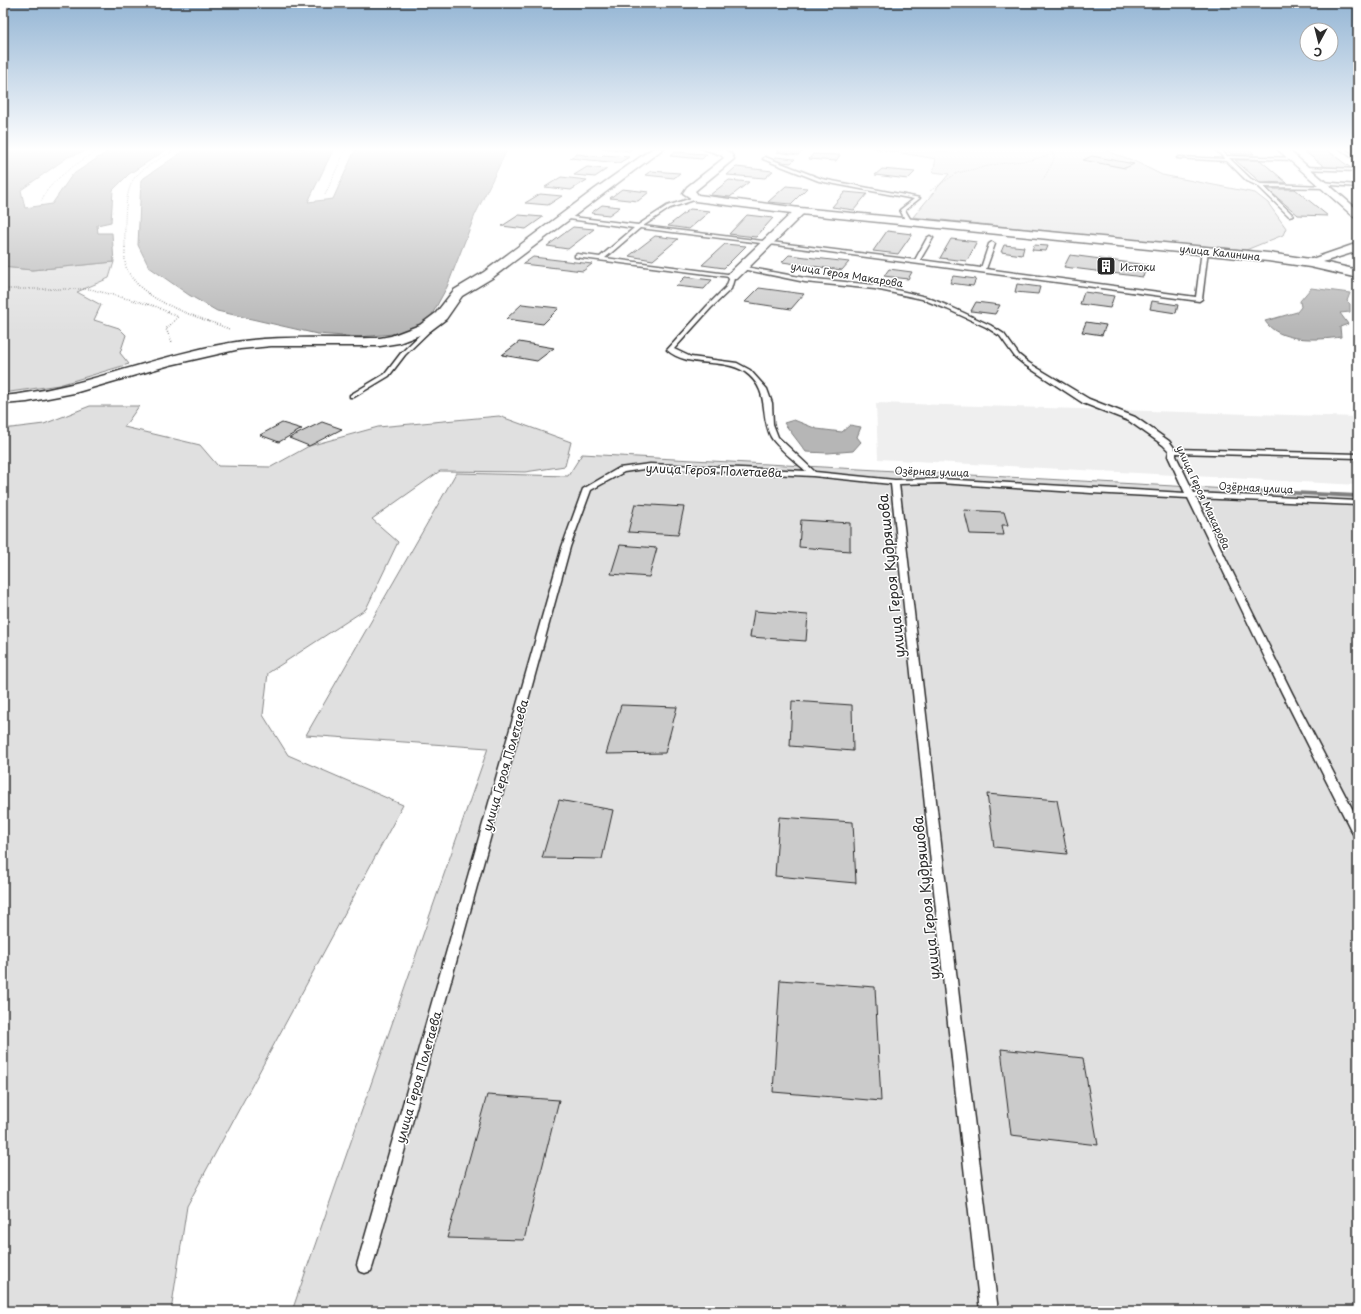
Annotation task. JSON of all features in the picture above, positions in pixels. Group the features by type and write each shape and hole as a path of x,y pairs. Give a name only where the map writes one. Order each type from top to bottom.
{"street":[{"path":"3,400 23,399 70,391 188,356 241,345 271,342 380,342 394,340 425,328 435,321 458,293 488,275 576,209"},
{"name":"улица Калинина","path":"786,209 1205,250 1310,263 1358,274"},
{"path":"733,276 800,211"},
{"path":"1310,263 1351,250 1358,246"}],"lane":[{"path":"601,259 649,218 664,209"},
{"path":"903,209 909,222"},
{"path":"1285,209 1291,215"},
{"path":"565,218 769,242 1199,299 1205,250"},
{"path":"917,261 930,238"},
{"path":"983,270 992,244"},
{"path":"577,256 733,276 729,288 709,307 670,350 690,359 737,365 748,371 764,389 768,403 769,424 776,438 813,474"},
{"name":"улица Героя Макарова","path":"742,268 806,280 875,287 924,298 949,308 988,326 1002,335 1017,356 1027,364 1086,401 1132,419 1166,443 1173,451 1172,456 1190,494 1287,693 1358,832"},
{"path":"352,396 386,375 396,366 403,354 433,325 435,321"},
{"path":"1173,451 1358,456"},
{"name":"улица Героя Полетаева","path":"365,1265 564,554 588,489 622,470 650,466 813,474"},
{"name":"Озёрная улица","path":"813,474 895,482 940,481 1091,491 1190,494 1358,503"},
{"name":"улица Героя Кудряшова","path":"895,482 954,1008 990,1311"}],"path":[{"path":"127,209 125,232 126,267 133,279 167,304 183,313 230,330"},
{"path":"3,289 90,289 155,306 178,317 166,329 168,336 172,341 172,348 178,355 188,356"}],"shaded area":[{"path":"3,209 112,209 111,222 97,225 98,233 112,233 114,262 32,270 3,267"},
{"path":"140,209 478,209 447,287 429,320 413,329 393,334 358,337 317,334 217,311 189,295 149,267 138,245"},
{"path":"919,209 1273,209 1286,228 1283,235 1246,250 913,217"},
{"path":"114,262 109,278 77,292 101,305 94,320 119,328 126,335 120,353 129,364 59,385 3,393 3,267 32,270"},
{"path":"1311,288 1350,293 1347,301 1350,304 1350,312 1340,313 1348,324 1340,327 1341,337 1311,339 1289,337 1271,328 1265,321 1297,312 1301,307 1300,301"},
{"path":"876,403 1358,417 1358,485 878,459"},
{"path":"90,406 139,406 124,427 200,445 218,466 271,467 309,446 378,427 499,416 571,442 565,466 525,472 440,471 372,519 398,542 366,609 268,673 263,715 288,755 403,805 187,1206 171,1311 3,1311 3,429 44,424"},
{"path":"794,420 817,429 842,432 850,425 861,427 857,437 861,442 853,451 828,453 806,452 784,423"},
{"path":"582,454 1358,496 1358,1311 292,1311 488,748 306,735 456,473 568,476"}],"building":[{"path":"596,209 617,209 609,215 591,213"},
{"path":"690,209 710,211 689,229 668,226"},
{"path":"1291,209 1320,209 1328,216 1298,215"},
{"path":"519,215 543,217 526,229 502,226"},
{"path":"747,215 773,218 756,237 729,234"},
{"path":"573,227 594,229 568,249 547,246"},
{"path":"887,231 912,234 898,254 873,251"},
{"path":"655,236 678,239 653,260 629,256"},
{"path":"951,239 977,242 967,261 940,258"},
{"path":"725,244 746,246 724,268 702,265"},
{"path":"1004,245 1024,247 1022,255 1001,252"},
{"path":"1034,245 1048,246 1046,251 1032,250"},
{"path":"789,255 849,262 842,270 782,262"},
{"name":"Истоки","path":"1070,255 1147,265 1143,277 1064,267"},
{"path":"533,257 592,264 583,271 523,264"},
{"path":"889,269 912,272 908,279 884,276"},
{"path":"953,276 976,279 973,286 950,283"},
{"path":"685,277 712,280 704,289 676,286"},
{"path":"1017,284 1040,287 1038,294 1015,292"},
{"path":"759,288 804,294 791,309 745,302"},
{"path":"1084,292 1114,296 1110,308 1080,304"},
{"path":"1152,301 1178,305 1176,313 1150,309"},
{"path":"976,302 1000,305 995,314 971,311"},
{"path":"522,304 559,308 543,324 506,319"},
{"path":"1086,322 1106,325 1102,335 1082,332"},
{"path":"519,342 554,348 537,361 502,355"},
{"path":"322,422 342,429 309,446 289,438"},
{"path":"282,423 302,429 279,442 260,435"},
{"path":"635,504 684,507 678,535 628,532"},
{"path":"964,510 1004,512 1008,525 1002,525 1004,535 970,534"},
{"path":"801,520 850,523 850,551 799,547"},
{"path":"620,545 657,548 649,577 611,574"},
{"path":"754,611 808,615 806,641 750,637"},
{"path":"792,701 852,705 853,751 790,746"},
{"path":"621,705 677,707 665,753 606,754"},
{"path":"987,794 1057,800 1067,854 994,847"},
{"path":"559,800 613,810 602,859 542,858"},
{"path":"779,817 853,822 856,883 775,876"},
{"path":"780,980 875,987 881,1101 773,1092"},
{"path":"1001,1049 1083,1058 1098,1145 1011,1135"},
{"path":"487,1095 559,1100 524,1240 447,1238"}],"waterway":[{"path":"1250,491 1358,496"}],"place":[{"name":"Истоки","path":"1106,266"}]}
